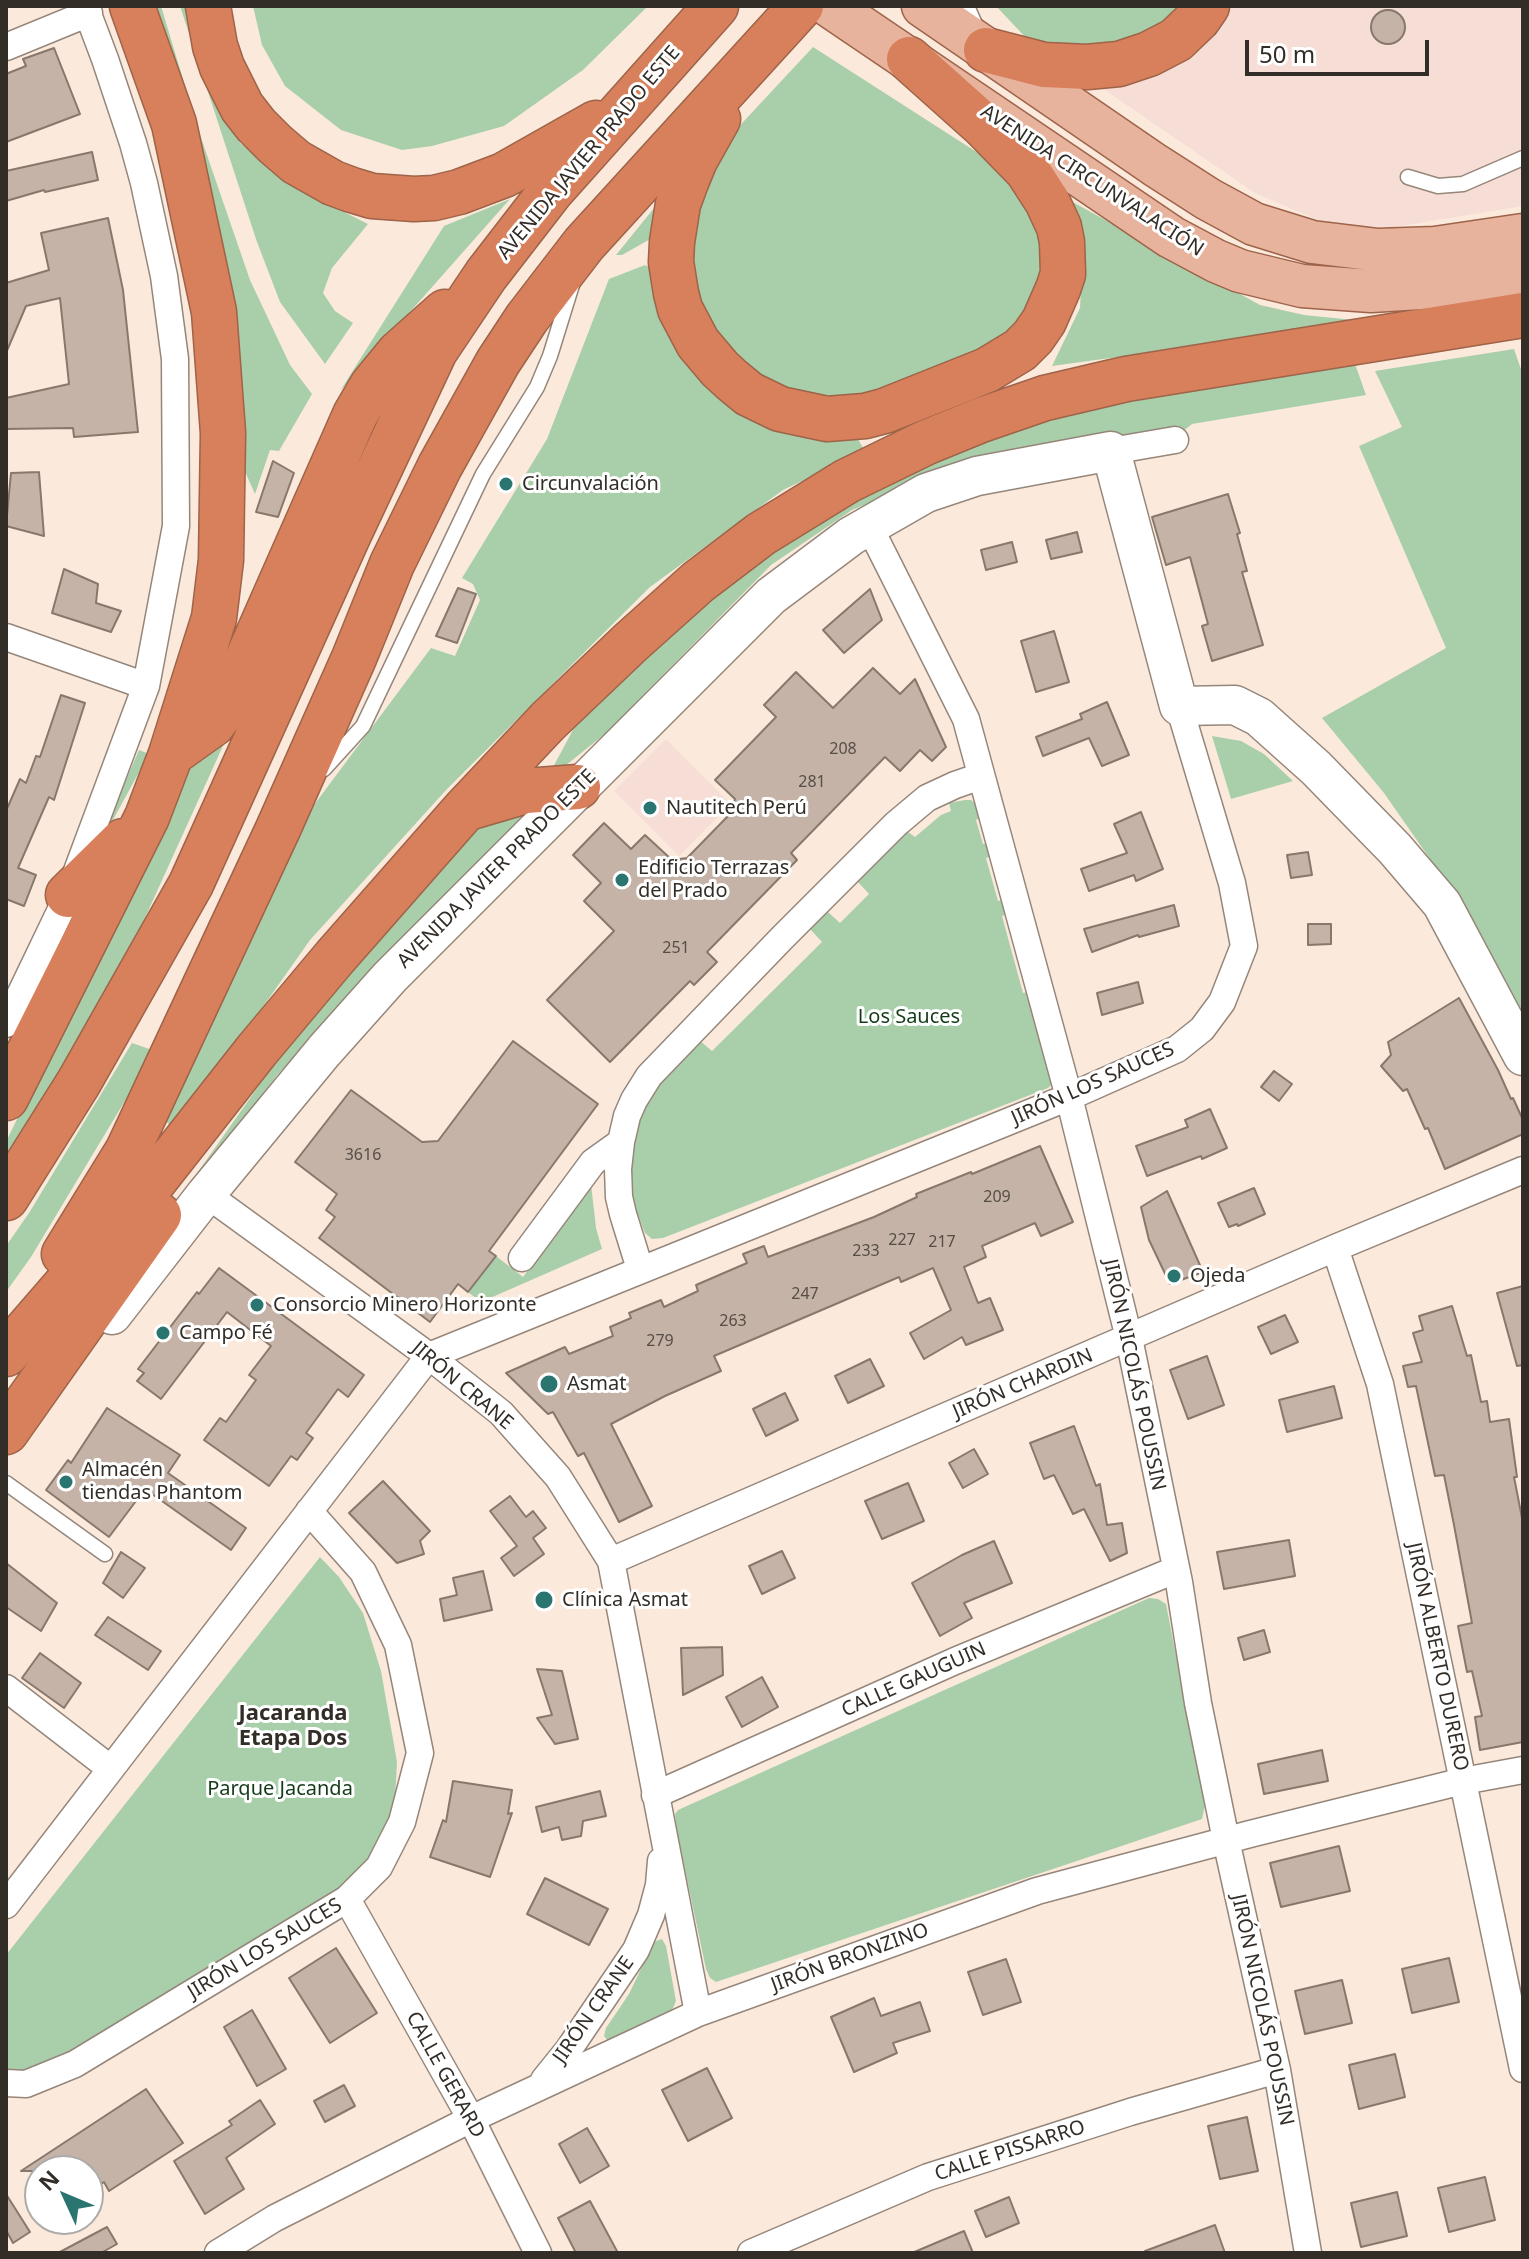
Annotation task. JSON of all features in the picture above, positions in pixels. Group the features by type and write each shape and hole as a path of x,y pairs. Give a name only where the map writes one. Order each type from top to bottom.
{"highway":[{"path":"6,1098 147,817 171,754 214,618 223,527 223,433 214,312 174,124 132,6"},
{"path":"208,6 222,67 256,125 275,144 314,173 372,196 434,198 483,184 625,106"},
{"name":"AVENIDA JAVIER PRADO ESTE","path":"6,1198 79,1082 191,884 435,351 486,275 551,191 716,6"},
{"path":"6,1351 128,1150 278,829 392,564 440,466 498,362 527,318 584,244 801,6"},
{"path":"986,50 1044,65 1087,67 1119,64 1149,54 1176,40 1207,6"},
{"path":"760,51 709,132 686,182 674,220 672,275 680,309 688,326 720,369 762,401 796,414 827,419 884,411 1005,360 1020,350 1044,321 1063,274 1059,227 1027,170 984,126 898,51"},
{"path":"171,754 202,734 227,705 355,415 372,386 399,353 486,275"},
{"path":"6,1351 136,1204 257,1050 466,808 548,721 631,642 698,582 761,534 847,481 927,442 1045,398 1126,379 1523,315"},
{"path":"466,808 526,791 578,787"},
{"path":"68,895 147,817"},
{"path":"6,1432 158,1216 257,1050"}],"main road":[{"name":"AVENIDA CIRCUNVALACIÓN","path":"830,6 1171,237 1240,271 1302,286 1371,291 1425,289 1523,275"},
{"path":"923,6 1183,183 1231,212 1280,234 1312,242 1378,250 1435,248 1523,235"}],"street":[{"path":"6,47 87,10 121,104 144,183 164,276 175,359 176,526 146,686 68,895 6,1024"},
{"path":"1111,451 1175,440"},
{"name":"AVENIDA JAVIER PRADO ESTE","path":"6,1454 206,1194 324,1051 390,977 771,596 868,524 926,493 977,476 1111,451"},
{"name":"JIRÓN LOS SAUCES","path":"6,1905 429,1356 1069,1097 1177,1049 1202,1029 1222,1002 1244,946 1232,883 1179,706 1111,451"},
{"name":"JIRÓN NICOLÁS POUSSIN","path":"868,524 966,719 1069,1097 1129,1338 1198,1703 1277,2070 1308,2253"},
{"path":"6,637 146,686"},
{"path":"1179,706 1235,705 1259,717 1316,768 1395,849 1442,904 1523,1056"},
{"path":"640,1269 619,1197 618,1169 627,1116 649,1076 896,824 927,798 981,776"},
{"path":"522,1258 593,1162 621,1142"},
{"name":"JIRÓN CHARDIN","path":"611,1561 1523,1170"},
{"name":"JIRÓN CRANE","path":"206,1194 429,1356 501,1413 558,1477 611,1561 698,2013"},
{"name":"JIRÓN ALBERTO DURERO","path":"1335,1248 1380,1384 1523,2069"},
{"name":"JIRÓN LOS SAUCES","path":"6,2083 26,2084 75,2064 347,1899 379,1867 402,1822 420,1753 398,1645 363,1572 309,1511"},
{"name":"CALLE GAUGUIN","path":"655,1795 955,1661 1175,1570"},
{"path":"6,1688 111,1769"},
{"name":"JIRÓN BRONZINO","path":"218,2253 275,2218 471,2119 698,2013 1037,1891 1226,1840 1463,1781 1523,1770"},
{"name":"JIRÓN CRANE","path":"539,2086 569,2049 636,1950 651,1915 659,1885 663,1837"},
{"name":"CALLE GERARD","path":"347,1899 471,2119 538,2253"},
{"name":"CALLE PISSARRO","path":"751,2253 928,2177 1130,2112 1277,2070"}],"lane":[{"path":"967,6 986,50"},
{"path":"1408,177 1438,186 1463,184 1523,158"},
{"path":"6,1483 105,1554"}],"shaded area":[{"path":"1232,6 1523,6 1523,206 1388,228 1320,221 1255,193 1099,86 1181,54 1229,14"},
{"path":"666,739 731,804 679,856 614,791"}],"green space":[{"path":"143,6 161,6 198,129 250,280 290,365 312,394 279,451 270,450 255,494 242,465"},
{"path":"180,6 200,6 211,82 240,143 300,190 368,224 332,268 323,293 335,311 353,323 325,364 280,302 257,242"},
{"path":"253,6 648,6 583,70 504,126 432,146 402,150 341,130 285,86 262,45"},
{"path":"996,6 1192,6 1176,22 1095,57 1028,40"},
{"path":"813,47 1017,178 1028,190 1048,269 1014,337 842,406 767,385 708,327 687,256 689,215 731,135"},
{"path":"1060,195 1260,305 1304,315 1374,322 1052,366 1080,308 1083,249"},
{"path":"663,197 661,233 622,255 616,255"},
{"path":"510,199 340,391 444,226"},
{"path":"645,265 657,271 668,317 856,436 865,451 783,490 650,587 447,789 310,940 177,1129 163,1120 311,809 431,648 455,656 480,600 473,584 462,578 547,439 609,279"},
{"path":"1514,349 1523,375 1523,1017 1437,869 1384,793 1322,718 1446,648 1359,446 1402,427 1375,371"},
{"path":"1354,361 1366,395 1192,424 1181,433 921,481 852,510 771,565 606,733 545,782 581,715 749,564 850,496 964,439 1173,387"},
{"path":"1212,736 1241,741 1264,754 1293,781 1231,799"},
{"path":"227,737 144,920 6,1166 6,1142 183,774 197,756"},
{"path":"139,750 149,754 91,860"},
{"name":"Los Sauces","path":"965,800 977,805 984,816 976,820 983,844 991,842 994,855 986,858 998,901 1007,899 1010,913 1002,916 1023,993 1032,991 1053,1083 1048,1088 663,1238 652,1239 645,1233 637,1212 630,1188 629,1162 640,1117 669,1070 699,1040 712,1051 822,942 810,929 828,912 840,923 869,894 858,882 908,832 915,837 941,815 951,811 949,803"},
{"path":"528,814 277,1075 160,1234 157,1230 289,1043 389,925 476,828 499,817"},
{"path":"132,1043 155,1051 31,1257 6,1292 6,1246"},
{"path":"591,1184 596,1228 602,1249 481,1302 468,1292 496,1256 523,1277"},
{"name":"Parque Jacanda","path":"320,1557 339,1577 363,1613 381,1671 397,1762 395,1799 386,1835 350,1883 81,2047 46,2065 6,2074 6,1955"},
{"path":"1149,1598 1166,1604 1205,1805 1202,1819 716,1982 710,1978 676,1827 675,1814 678,1810"},
{"path":"662,1939 676,2001 673,2008 664,2018 608,2041 604,2036 606,2028 629,1994 652,1946"}],"building":[{"path":"1388,10 1400,15 1405,27 1400,39 1388,44 1376,39 1371,27 1376,15"},
{"path":"54,48 80,114 6,142 6,74 26,66 23,59"},
{"path":"92,152 98,180 6,201 6,171"},
{"path":"108,218 123,290 138,432 74,437 73,428 6,429 6,398 69,384 60,298 26,306 6,353 6,283 49,270 41,233"},
{"path":"273,461 294,473 278,517 256,512"},
{"path":"39,472 44,536 6,526 11,473"},
{"path":"1228,494 1247,571 1242,572 1263,645 1212,661 1202,626 1208,624 1190,557 1166,565 1152,517"},
{"path":"1077,532 1082,552 1051,559 1046,540"},
{"path":"1012,542 1017,562 986,570 981,550"},
{"path":"64,569 98,584 96,603 121,611 111,632 52,613"},
{"path":"458,588 476,594 457,643 436,636"},
{"path":"870,589 882,620 844,653 823,630"},
{"path":"1054,631 1069,682 1036,692 1021,641"},
{"path":"873,668 900,694 915,679 946,747 932,761 920,750 900,771 885,757 791,853 797,860 707,952 717,962 694,985 690,981 610,1062 547,1000 614,931 584,901 601,883 573,855 604,823 631,849 645,835 672,860 687,858 730,814 735,799 715,780 776,717 764,705 796,672 833,708"},
{"path":"61,695 85,703 54,800 49,797 18,868 36,875 24,906 6,899 6,811 20,779 26,783 36,756 40,757"},
{"path":"1107,702 1129,755 1102,766 1089,738 1043,756 1036,737 1082,719 1080,714"},
{"path":"1141,812 1163,869 1136,881 1134,875 1089,891 1081,869 1127,853 1114,824"},
{"path":"1308,852 1312,875 1291,878 1287,855"},
{"path":"1174,905 1179,926 1138,935 1092,952 1084,929"},
{"path":"1308,924 1331,924 1331,944 1308,945"},
{"path":"1138,982 1143,1003 1102,1015 1097,993"},
{"path":"1459,998 1513,1098 1523,1120 1523,1134 1445,1169 1407,1089 1403,1091 1381,1066 1391,1055 1388,1042"},
{"path":"513,1041 598,1104 489,1251 496,1256 468,1292 458,1284 430,1322 319,1238 335,1217 326,1210 337,1194 295,1162 351,1090 422,1142 438,1141"},
{"path":"1274,1071 1292,1084 1279,1101 1261,1087"},
{"path":"1210,1109 1227,1148 1147,1176 1136,1146 1188,1127 1185,1120"},
{"path":"1040,1146 1073,1222 1041,1236 1035,1223 982,1246 986,1257 964,1267 978,1303 990,1298 1003,1330 966,1345 962,1337 924,1359 910,1333 951,1310 933,1268 901,1282 899,1277 714,1356 721,1371 611,1424 652,1506 619,1522 584,1453 578,1456 553,1412 548,1414 506,1373 565,1347 569,1354 613,1336 610,1327 631,1318 629,1313 661,1300 664,1307 698,1291 696,1285 747,1263 743,1254 764,1246 768,1257 874,1217 917,1197 916,1194"},
{"path":"1254,1188 1265,1214 1229,1227 1218,1203"},
{"path":"1167,1191 1203,1272 1170,1284 1149,1240 1141,1207"},
{"path":"219,1268 364,1375 348,1397 338,1389 306,1433 313,1438 297,1460 291,1456 269,1486 204,1440 220,1418 226,1422 256,1380 249,1375 271,1346 227,1312 161,1399 137,1381 144,1373 138,1369"},
{"path":"1523,1286 1523,1365 1517,1366 1497,1293"},
{"path":"1452,1306 1467,1356 1471,1355 1481,1402 1487,1401 1490,1422 1509,1419 1517,1477 1514,1477 1523,1523 1523,1742 1480,1750 1475,1717 1482,1716 1472,1671 1467,1672 1458,1626 1472,1623 1444,1475 1435,1476 1416,1386 1408,1387 1403,1366 1422,1362 1413,1333 1423,1330 1419,1316"},
{"path":"1285,1315 1298,1342 1271,1354 1258,1327"},
{"path":"1207,1356 1224,1405 1188,1419 1170,1370"},
{"path":"870,1359 884,1386 848,1403 835,1376"},
{"path":"1334,1386 1342,1418 1287,1432 1279,1400"},
{"path":"785,1393 798,1420 766,1436 753,1409"},
{"path":"107,1408 180,1455 168,1473 246,1528 231,1550 145,1489 109,1537 46,1490 68,1460 71,1463"},
{"path":"1074,1426 1096,1486 1100,1484 1107,1525 1122,1523 1127,1553 1110,1561 1084,1509 1073,1514 1054,1475 1044,1479 1030,1443"},
{"path":"974,1449 988,1474 963,1488 949,1463"},
{"path":"383,1481 430,1531 420,1541 424,1554 397,1563 349,1513"},
{"path":"908,1483 924,1521 882,1539 865,1501"},
{"path":"510,1496 526,1517 533,1511 546,1528 533,1538 544,1554 514,1576 501,1558 517,1546 490,1511"},
{"path":"1289,1540 1295,1576 1224,1589 1217,1552"},
{"path":"994,1541 1012,1583 964,1603 972,1618 940,1636 912,1583"},
{"path":"782,1551 795,1578 762,1594 749,1566"},
{"path":"121,1552 145,1568 123,1598 103,1583"},
{"path":"6,1563 57,1603 41,1631 6,1607"},
{"path":"483,1571 492,1610 444,1621 440,1599 457,1595 453,1578"},
{"path":"108,1617 161,1651 148,1670 95,1635"},
{"path":"1264,1630 1270,1652 1244,1660 1238,1638"},
{"path":"722,1647 723,1675 683,1695 681,1648"},
{"path":"40,1653 81,1683 64,1708 22,1678"},
{"path":"537,1669 562,1671 578,1739 555,1744 537,1718 552,1715"},
{"path":"762,1677 778,1707 742,1727 726,1697"},
{"path":"1322,1750 1328,1781 1264,1794 1258,1764"},
{"path":"453,1781 512,1790 508,1814 512,1813 490,1877 430,1857 443,1820 446,1822"},
{"path":"600,1791 606,1816 583,1821 581,1836 562,1840 559,1827 542,1832 536,1807"},
{"path":"1339,1846 1350,1891 1281,1907 1270,1863"},
{"path":"545,1878 608,1909 589,1945 527,1914"},
{"path":"336,1948 377,2013 330,2043 289,1978"},
{"path":"1449,1958 1459,2002 1412,2013 1402,1969"},
{"path":"1006,1959 1021,2002 983,2015 968,1972"},
{"path":"1342,1980 1352,2023 1305,2034 1295,1991"},
{"path":"874,1998 881,2016 920,2002 930,2031 893,2043 897,2053 854,2072 831,2017"},
{"path":"252,2010 286,2069 257,2086 224,2027"},
{"path":"1395,2054 1405,2097 1359,2109 1349,2065"},
{"path":"707,2068 732,2118 688,2141 662,2090"},
{"path":"344,2085 355,2106 325,2122 314,2101"},
{"path":"146,2089 183,2143 109,2191 104,2182 104,2155 45,2155"},
{"path":"260,2100 275,2124 226,2158 244,2189 205,2214 174,2161 232,2125 229,2121"},
{"path":"1247,2117 1258,2171 1220,2179 1208,2126"},
{"path":"587,2128 609,2166 580,2183 559,2144"},
{"path":"1485,2177 1495,2220 1449,2232 1438,2188"},
{"path":"1397,2192 1407,2236 1361,2247 1351,2203"},
{"path":"6,2194 24,2222 25,2235 13,2243 6,2230"},
{"path":"1009,2197 1019,2223 986,2237 975,2211"},
{"path":"590,2201 618,2253 576,2253 558,2218"},
{"path":"1215,2225 1225,2253 1145,2253 1145,2251"},
{"path":"107,2227 117,2244 101,2253 58,2253 92,2235 104,2235"},
{"path":"964,2231 973,2253 912,2253"}],"place":[{"name":"Circunvalación","path":"506,484"},
{"name":"Nautitech Perú","path":"650,808"},
{"name":"Edificio Terrazas del Prado","path":"622,880"},
{"name":"Ojeda","path":"1174,1276"},
{"name":"Consorcio Minero Horizonte","path":"257,1305"},
{"name":"Campo Fé","path":"163,1333"},
{"name":"Asmat","path":"549,1384"},
{"name":"Almacén tiendas Phantom","path":"66,1482"},
{"name":"Clínica Asmat","path":"544,1600"}],"district":[{"name":"Jacaranda Etapa Dos","path":"293,1726"}]}
